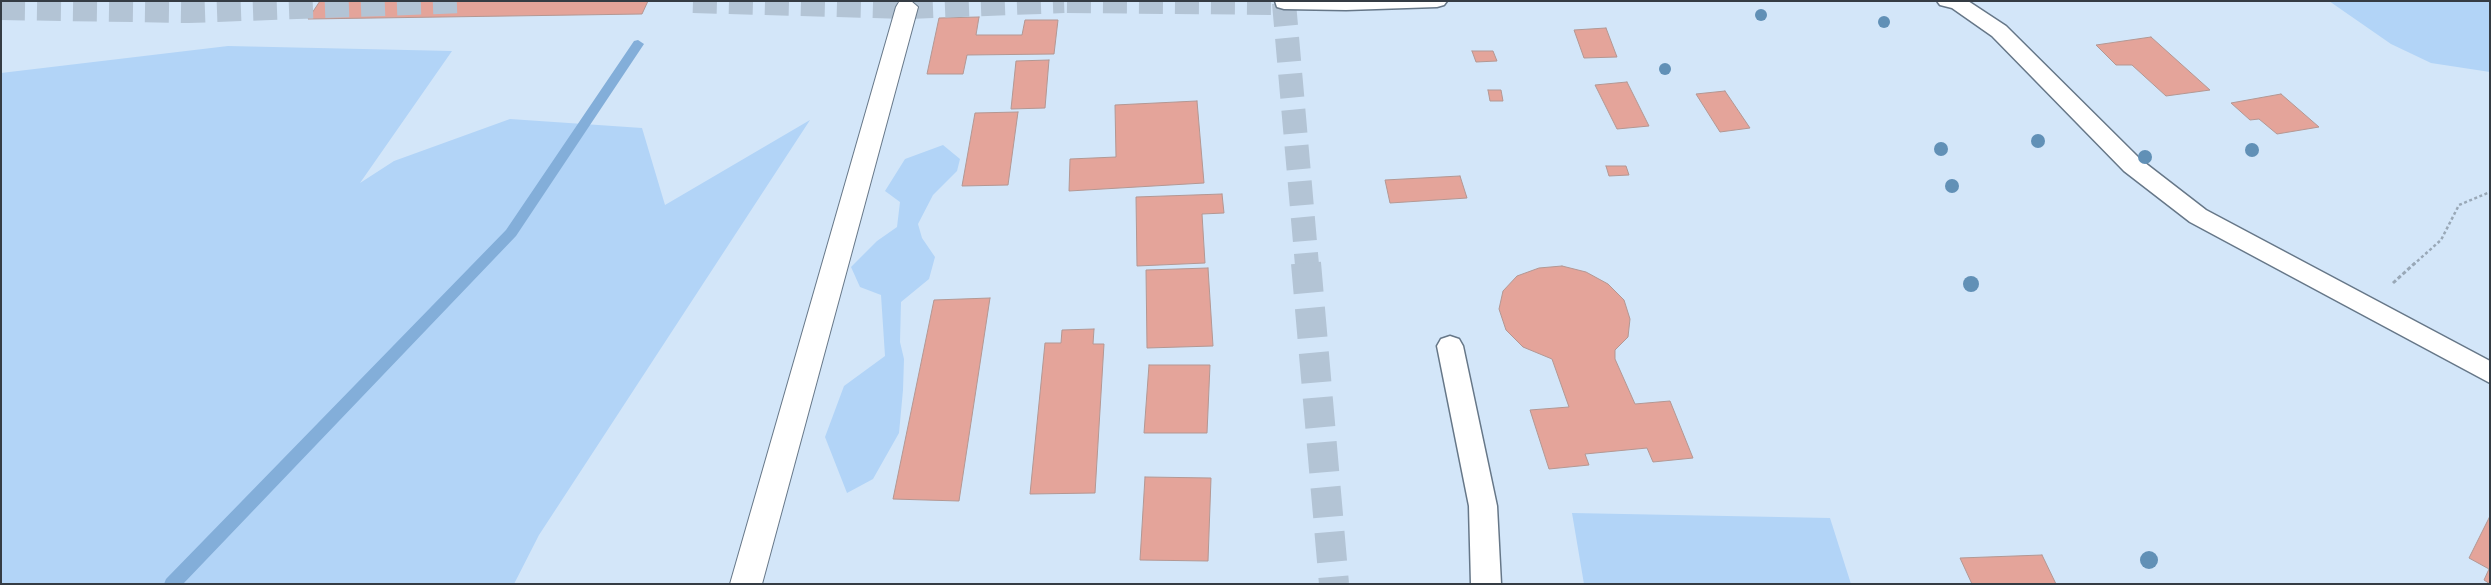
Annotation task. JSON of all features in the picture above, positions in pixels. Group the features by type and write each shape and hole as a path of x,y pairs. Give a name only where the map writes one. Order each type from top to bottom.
{"street":[{"path":"746,584 907,6"}],"lane":[{"path":"1284,3 1436,1"},
{"path":"1947,1 1959,4 1998,31 2132,165 2198,216 2490,372"},
{"path":"1450,346 1483,506 1486,584"}],"path":[{"path":"2343,295 2394,282 2441,240 2459,205 2490,192"}],"shaded area":[{"path":"2329,1 2490,1 2490,72 2431,63 2391,44"},
{"path":"228,46 452,51 360,183 394,161 510,119 642,128 665,205 810,120 539,535 514,584 1,584 1,73"},
{"path":"943,145 960,159 957,171 933,195 918,224 922,238 935,257 929,279 901,302 900,342 904,359 899,433 873,479 847,493 825,437 844,386 885,356 881,295 860,287 851,267 877,241 897,227 900,202 885,191 905,159"},
{"path":"1572,513 1830,518 1851,584 1584,584"}],"building":[{"path":"320,1 648,1 642,14 308,19"},
{"path":"979,17 976,35 1022,35 1025,20 1058,20 1054,54 967,55 963,74 927,74 939,18"},
{"path":"1606,28 1617,57 1584,58 1574,30"},
{"path":"2151,37 2210,90 2166,96 2132,65 2116,65 2096,45"},
{"path":"1472,51 1493,51 1497,61 1476,62"},
{"path":"1049,60 1045,108 1011,109 1016,61"},
{"path":"1627,82 1649,126 1617,129 1595,85"},
{"path":"1488,90 1501,90 1503,101 1490,101"},
{"path":"1725,91 1750,128 1720,132 1696,94"},
{"path":"2281,94 2319,127 2277,134 2259,119 2250,120 2231,103"},
{"path":"1197,101 1204,183 1069,191 1070,159 1116,157 1115,105"},
{"path":"1018,112 1008,185 962,186 975,113"},
{"path":"1606,166 1626,166 1629,175 1609,176"},
{"path":"1460,176 1467,198 1390,203 1385,180"},
{"path":"1222,194 1224,213 1202,214 1205,263 1137,266 1136,197"},
{"path":"1562,266 1586,272 1608,284 1624,300 1630,319 1628,337 1615,350 1615,359 1635,404 1670,401 1693,458 1653,462 1647,448 1585,454 1589,465 1549,469 1530,410 1569,407 1552,359 1523,347 1506,330 1499,309 1503,291 1517,276 1539,268"},
{"path":"1208,268 1213,346 1147,348 1146,270"},
{"path":"990,298 959,501 893,499 934,300"},
{"path":"1094,329 1093,344 1104,344 1095,493 1030,494 1045,343 1061,343 1062,330"},
{"path":"1149,365 1210,365 1207,433 1144,433"},
{"path":"1145,477 1211,478 1208,561 1140,560"},
{"path":"2490,516 2490,584 2484,580 2489,569 2469,558"},
{"path":"2042,555 2056,584 1972,584 1960,558"}],"waterway":[{"path":"172,584 511,233 638,44"}],"tunnel":[{"path":"1,8 188,11 466,1"},
{"path":"693,1 907,7 1064,1"},
{"path":"1067,1 1284,3 1307,265"},
{"path":"1306,263 1334,584"}]}
